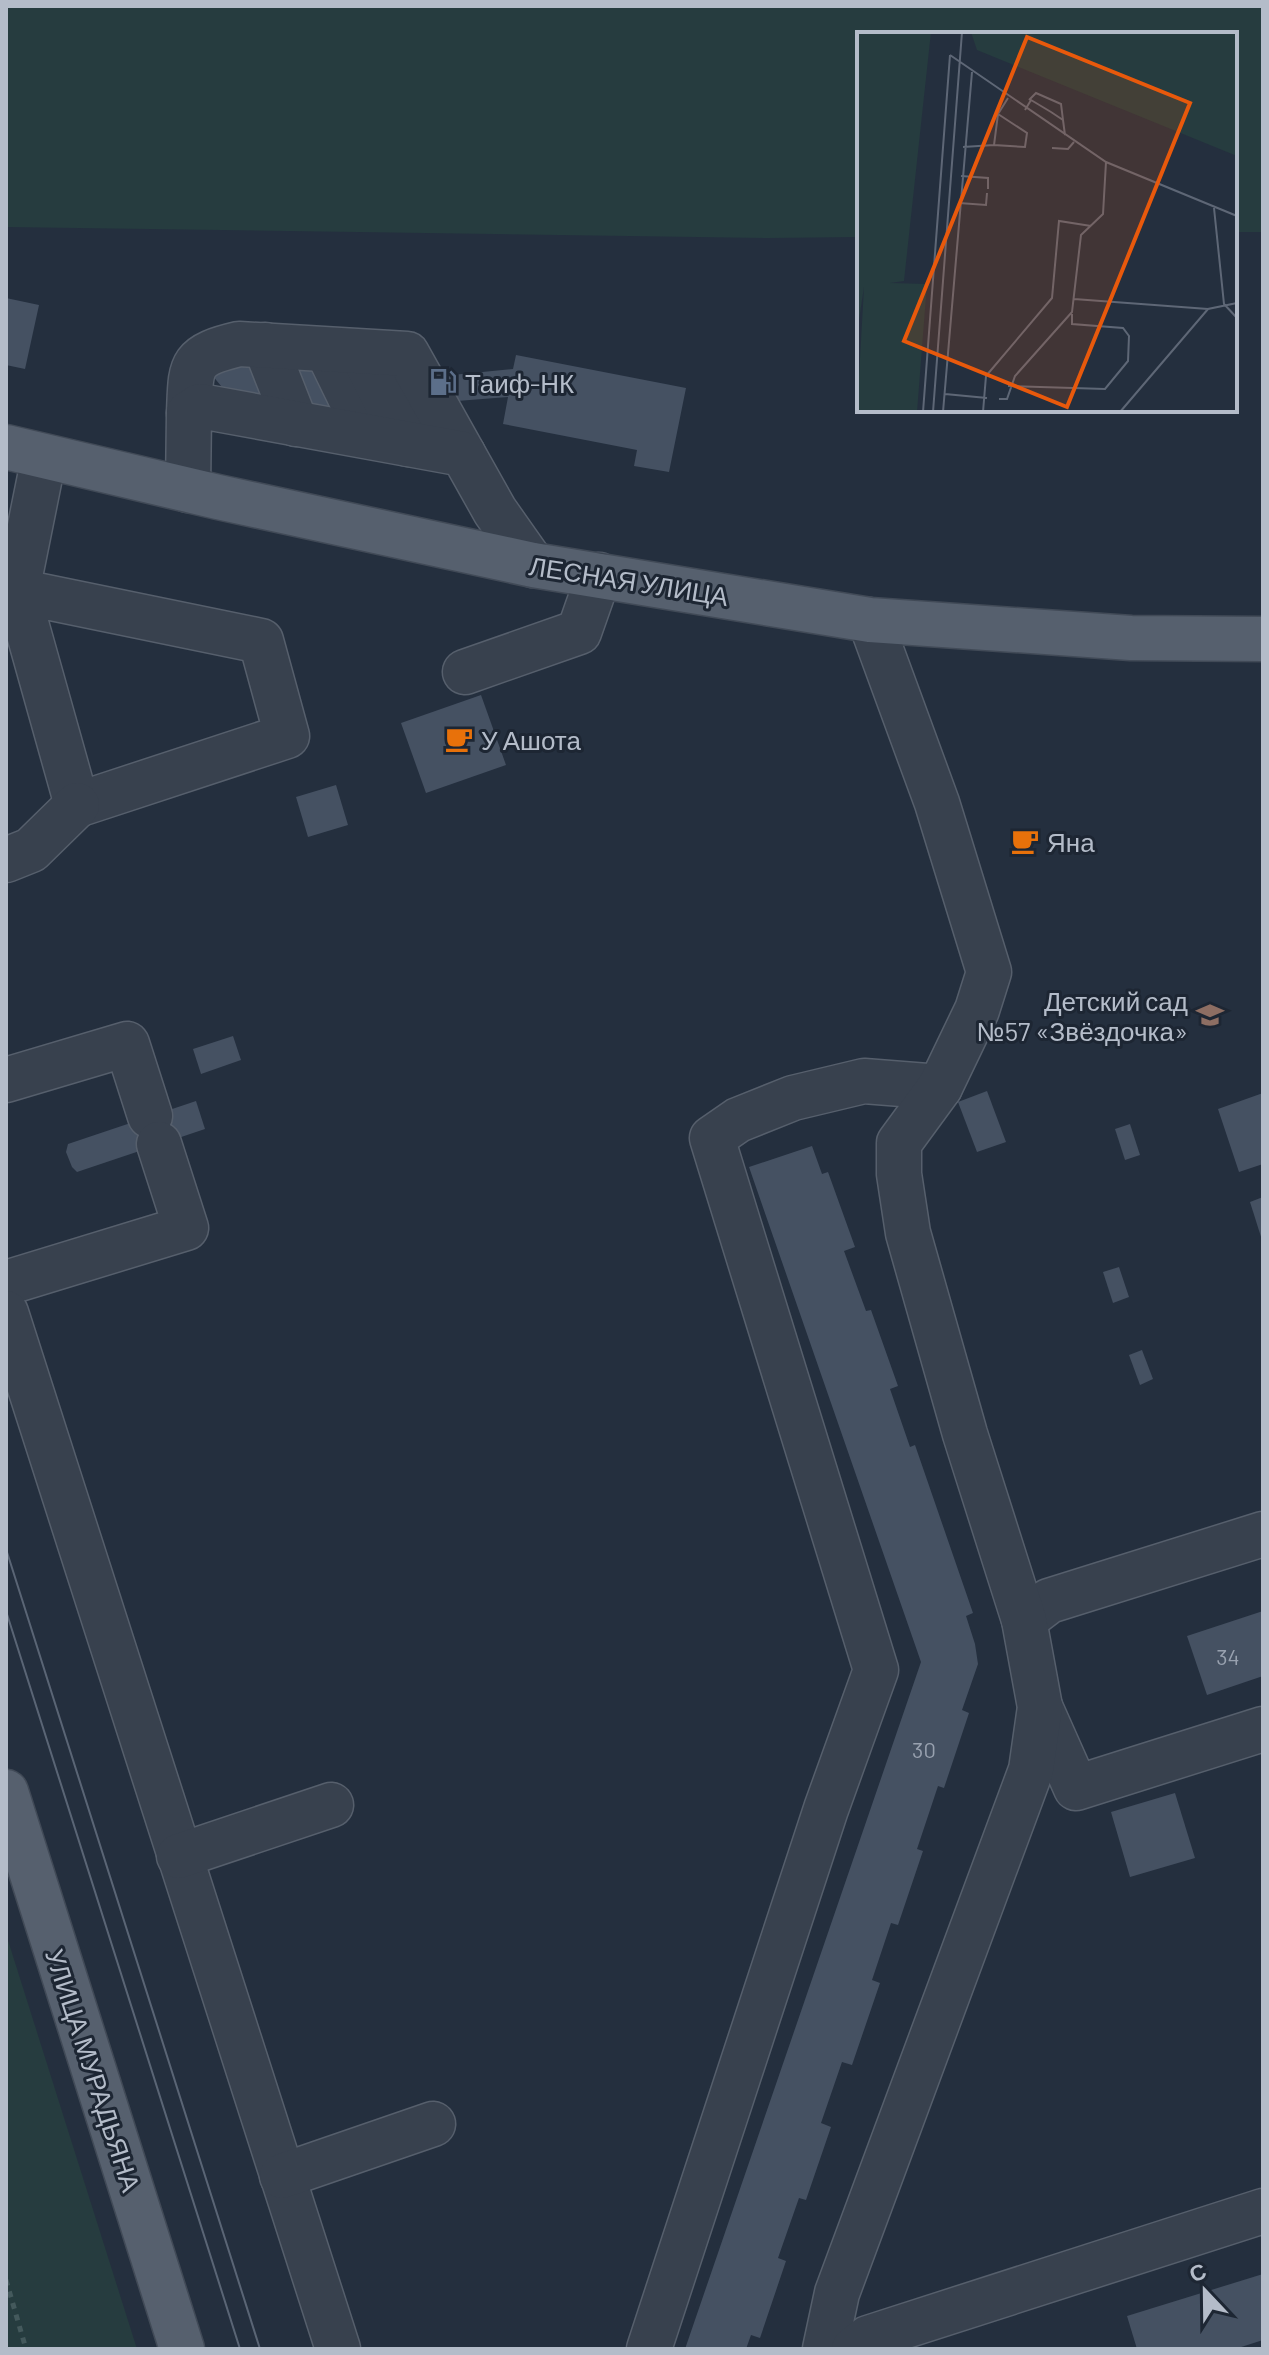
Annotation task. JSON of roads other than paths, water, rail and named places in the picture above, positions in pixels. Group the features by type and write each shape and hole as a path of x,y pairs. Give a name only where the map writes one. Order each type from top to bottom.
{"main road":[{"name":"ЛЕСНАЯ УЛИЦА","path":"25,452 533,565 870,620 1131,638 1263,639"},
{"name":"УЛИЦА МУРАДЬЯНА","path":"6,1792 182,2349"}],"lane":[{"path":"188,490 191,373 199,358 216,349 239,344 407,354 495,511 533,565"},
{"path":"312,349 351,433"},
{"path":"312,349 351,433"},
{"path":"189,413 200,406 463,454"},
{"path":"25,452 17,591 77,805"},
{"path":"465,672 579,632 599,575"},
{"path":"6,860 31,850 77,805 287,736 261,641 17,591"},
{"path":"870,620 937,803 989,972 977,1010 940,1087 899,1143 899,1174 908,1233 969,1448 1024,1620 1040,1707 1076,1788 1263,1729"},
{"path":"6,1080 127,1044 186,1228 6,1283"},
{"path":"649,2349 826,1809 876,1670 712,1138 738,1120 793,1098 850,1084 864,1081 940,1087"},
{"path":"6,1313 338,2349"},
{"path":"1024,1620 1049,1601 1263,1534"},
{"path":"825,2349 837,2293 1031,1770 1040,1707"},
{"path":"179,1856 331,1805"},
{"path":"282,2176 433,2124"},
{"path":"854,2349 868,2338 1263,2211"}],"tram line":[{"path":"6,1549 260,2349"},
{"path":"6,1611 240,2349"}],"place":[{"name":"Таиф-НК","path":"443,382"},
{"name":"У Ашота","path":"459,739"},
{"name":"Яна","path":"1025,841"},
{"name":"Детский сад №57 «Звёздочка»","path":"1210,1015"}]}
